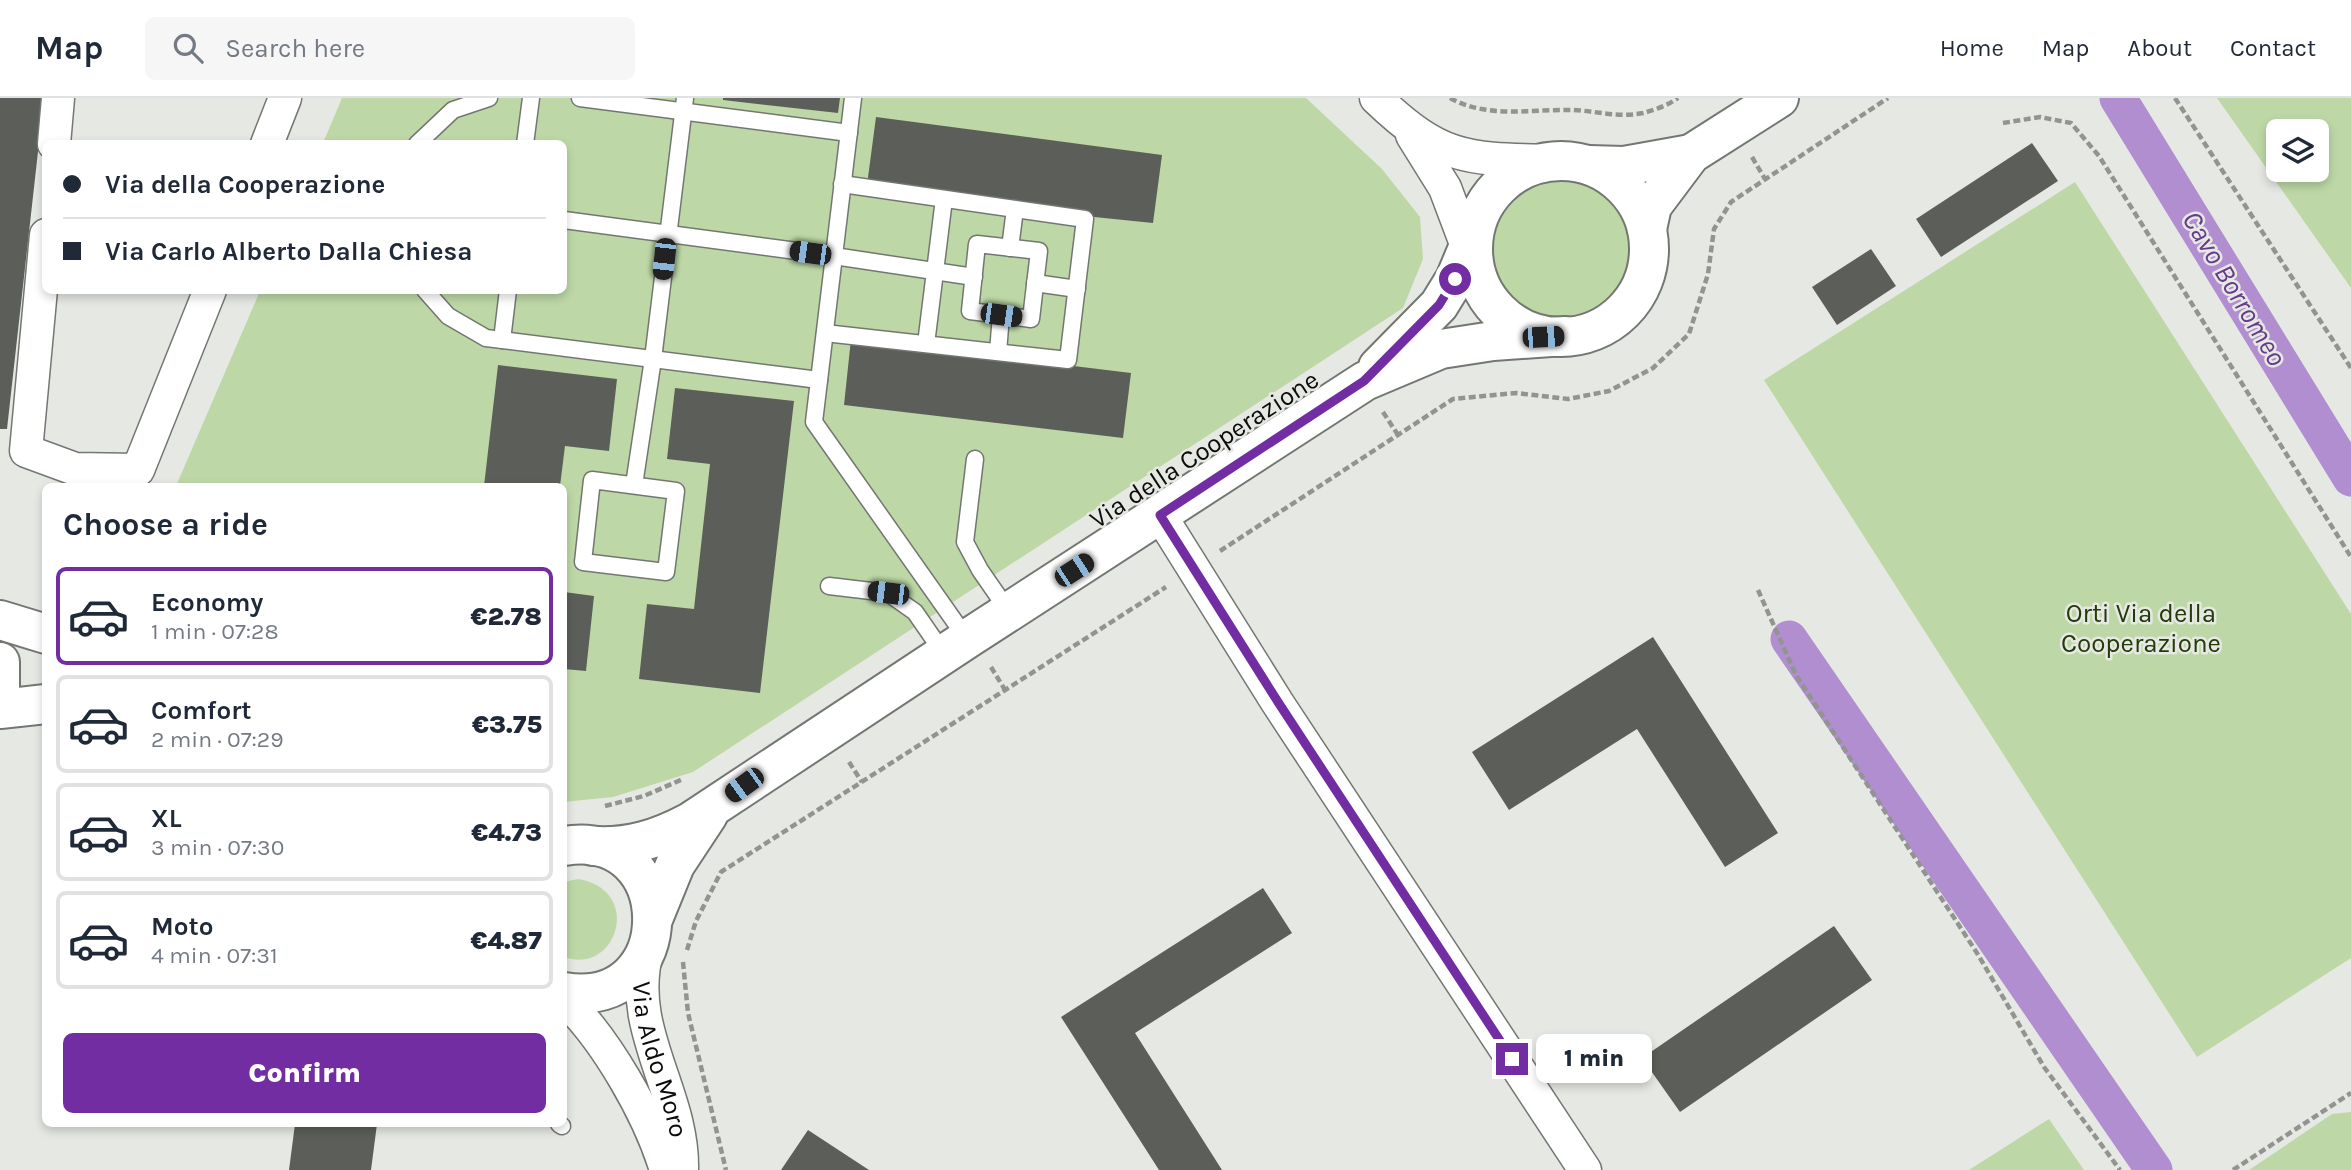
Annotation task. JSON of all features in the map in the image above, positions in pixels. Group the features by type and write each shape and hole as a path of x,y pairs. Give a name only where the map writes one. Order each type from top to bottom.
{"street":[{"path":"54,140 58,98"},
{"path":"269,140 285,98"},
{"path":"1376,98 1405,126 1427,156 1475,252 1495,306 1514,322 1540,334 1565,336 1586,333 1601,326 1627,307 1641,285 1647,267 1649,241 1640,210 1626,189 1612,177 1573,163 1534,165 1511,177 1490,197 1475,252"},
{"path":"1647,229 1652,206 1690,154 1779,98"},
{"path":"1405,126 1432,143 1466,156 1496,160 1624,166 1690,154"},
{"name":"Via della Cooperazione","path":"1364,381 1439,305 1475,252"},
{"path":"42,278 26,451 75,469 138,470 207,294"},
{"name":"Via della Cooperazione","path":"584,834 611,847 644,842 673,831 714,808 956,646 1364,381 1441,349 1493,341 1565,336"},
{"path":"1160,515 1278,702 1585,1170"},
{"path":"0,620 42,633"},
{"path":"0,662 0,693"},
{"path":"0,709 42,704"},
{"name":"Via della Cooperazione","path":"567,992 593,993 612,986 634,970 651,933 675,865 714,808"},
{"path":"584,834 636,870 649,893 651,933"},
{"name":"Via Aldo Moro","path":"651,933 641,985 642,1009 676,1113 683,1151 682,1170"},
{"name":"Via Aldo Moro","path":"567,1002 582,1017 616,1066 650,1129 666,1170"}],"lane":[{"path":"421,140 453,110 489,98"},
{"path":"526,140 531,98"},
{"path":"580,98 684,105 849,133"},
{"path":"853,98 814,422 956,646"},
{"path":"634,485 653,359 684,105"},
{"path":"825,333 1068,360 1085,219 842,184"},
{"path":"926,344 944,199"},
{"path":"1010,248 1015,209"},
{"path":"567,220 974,277"},
{"path":"977,244 1010,248 1039,251 1031,319 970,311 977,244"},
{"path":"1035,283 1077,289"},
{"path":"429,294 448,316 486,338 819,380"},
{"path":"502,340 508,294"},
{"path":"998,352 1001,315"},
{"path":"975,459 965,542 980,570 1009,612"},
{"path":"592,480 634,485 676,491 666,572 583,562 592,480"},
{"path":"829,586 888,593 956,646"}],"path":[{"path":"1450,98 1461,104 1493,111 1573,110 1618,116 1644,113 1678,98"},
{"path":"2175,98 2351,368"},
{"path":"2003,123 2040,117 2071,123 2099,156 2351,557"},
{"path":"1758,590 1796,676 1977,953 2045,1068 2120,1170"},
{"path":"584,834 643,796 692,775"},
{"path":"2233,1170 2351,1093"}],"green space":[{"path":"342,98 1306,98 1382,169 1420,217 1423,259 1403,308 693,772 613,797 567,802 567,483 177,483 259,294 567,294 567,140 324,140"},
{"path":"2217,98 2351,98 2351,288 2276,182 2329,182 2329,119 2266,119 2266,167"},
{"path":"1561,181 1587,187 1609,202 1624,224 1630,250 1624,276 1609,298 1587,313 1561,319 1535,313 1513,298 1498,276 1492,250 1498,224 1513,202 1535,187"},
{"name":"Orti Via della Cooperazione","path":"2075,182 2351,614 2351,958 2197,1057 1764,380"},
{"path":"578,879 599,886 611,898 617,914 616,929 609,944 598,954 583,960 567,957 567,881"},
{"path":"2351,1112 2351,1170 2249,1170 2332,1114"},
{"path":"2049,1119 2084,1170 1969,1170"}],"building":[{"path":"0,98 44,98 7,429 0,429"},
{"path":"723,98 840,98 838,113"},
{"path":"876,117 1162,155 1153,223 1015,209 867,185"},
{"path":"2032,143 2058,181 1941,257 1916,219"},
{"path":"1871,249 1896,286 1837,325 1812,287"},
{"path":"851,339 1131,373 1123,438 844,405"},
{"path":"498,365 617,379 609,451 565,446 560,483 484,483"},
{"path":"675,388 794,401 760,693 639,679 647,604 694,609 710,464 667,459"},
{"path":"567,592 594,596 586,671 567,669"},
{"path":"1653,637 1778,833 1725,867 1637,729 1509,810 1472,752"},
{"path":"1263,888 1292,933 1135,1033 1222,1170 1159,1170 1061,1017"},
{"path":"1834,926 1872,980 1680,1112 1642,1058"},
{"path":"295,1127 377,1127 371,1170 289,1170"},
{"path":"808,1130 869,1170 781,1170"}],"waterway":[{"name":"Cavo Borromeo","path":"2118,98 2351,478"},
{"path":"1789,639 2154,1170"}],"route":[{"path":"1455,279 1439,305 1364,381 1160,515 1226,622 1512,1059"}]}
